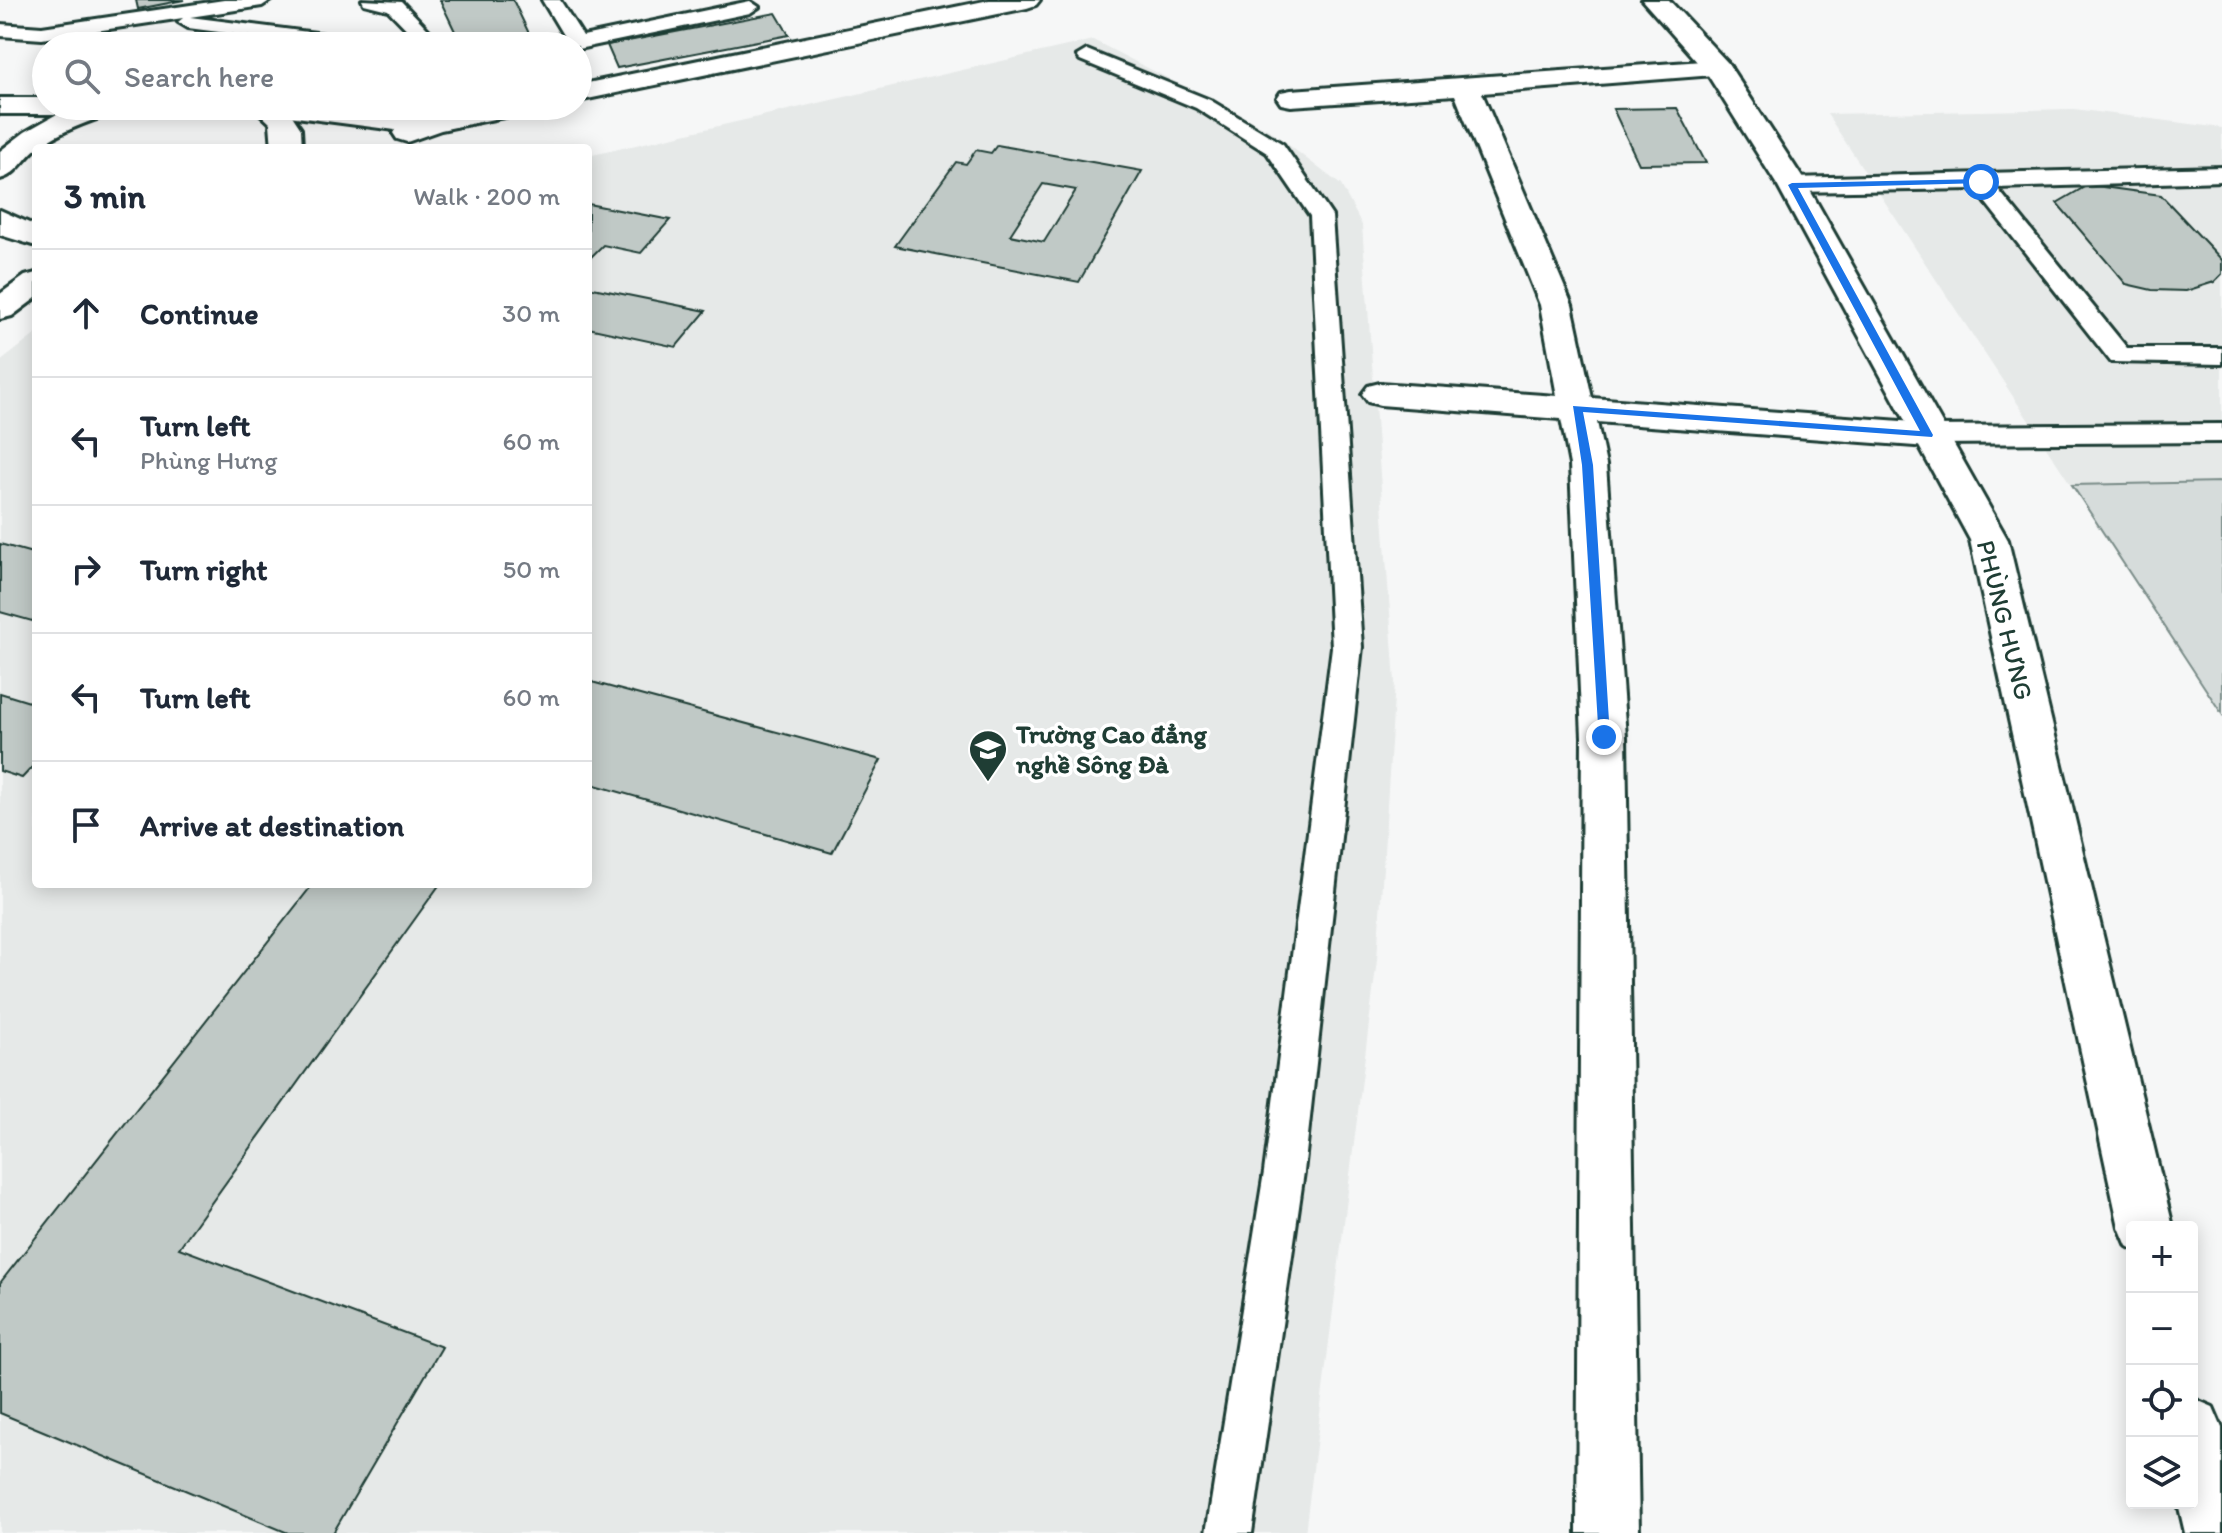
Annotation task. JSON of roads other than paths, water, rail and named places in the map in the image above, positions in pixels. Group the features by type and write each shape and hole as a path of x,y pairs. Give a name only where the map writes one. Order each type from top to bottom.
{"street":[{"path":"592,90 1027,0"},
{"name":"PHÙNG HƯNG","path":"1655,0 1717,68 1792,185 1989,540 2145,1221"},
{"path":"1291,98 1717,68"},
{"path":"1466,87 1556,305 1588,465 1604,737 1608,1533"},
{"path":"0,106 32,106"},
{"path":"2,164 53,128 73,120"},
{"path":"283,120 289,131 287,144"},
{"path":"374,120 434,123"},
{"path":"375,144 447,120"},
{"path":"0,219 11,228 32,236"},
{"path":"0,309 32,286"},
{"path":"1380,394 1928,435"},
{"path":"2194,1437 2216,1533"}],"lane":[{"path":"49,32 262,0"},
{"path":"371,0 395,6 420,32"},
{"path":"551,0 566,32"},
{"path":"592,40 750,7"},
{"path":"153,17 266,32"},
{"path":"0,30 32,32"},
{"path":"1087,56 1203,104 1275,149 1321,216 1347,647 1284,1172 1229,1533"},
{"path":"1792,185 2222,174"},
{"path":"1981,182 2120,356 2220,359"},
{"path":"1928,435 2222,433"}],"place":[{"name":"Trường Cao đẳng nghề Sông Đà","path":"988,783"}]}
